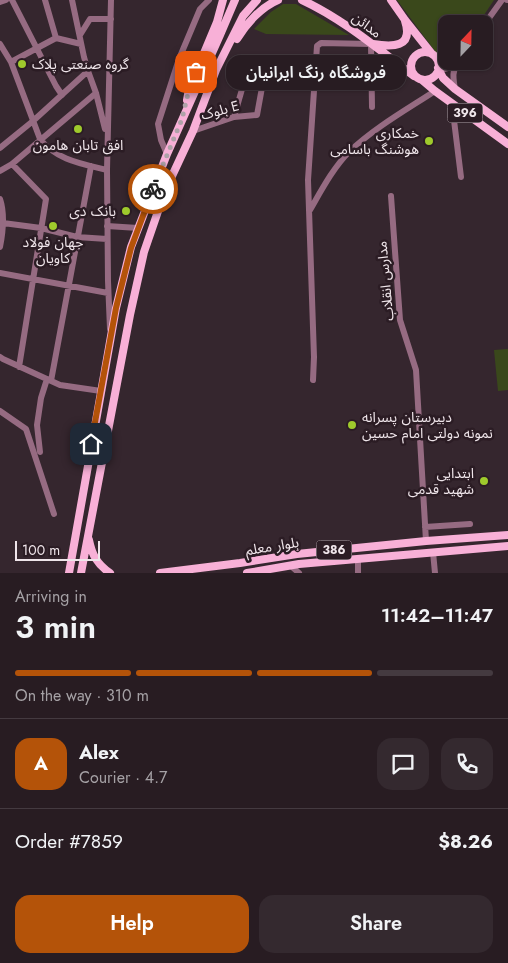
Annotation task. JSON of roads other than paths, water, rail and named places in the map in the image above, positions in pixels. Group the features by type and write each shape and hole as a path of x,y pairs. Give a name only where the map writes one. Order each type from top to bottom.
{"main road":[{"path":"182,119 189,89 217,22 223,0"},
{"path":"68,573 116,308 131,248 167,154 235,0"},
{"path":"81,573 130,315 144,252 165,191 193,131 216,70 243,16 256,0"},
{"path":"216,70 243,30 270,3 278,0"},
{"name":"مدائن","path":"302,0 329,14 353,30 414,76"},
{"path":"391,0 436,59 438,68 433,78 422,80 414,76 411,63 416,55 425,52 433,56"},
{"path":"371,44 397,46 404,42 408,28 405,20"},
{"name":"396","path":"439,70 443,78 455,89 508,127"},
{"name":"396","path":"422,80 508,144"},
{"path":"103,377 107,382 113,384 118,380"},
{"path":"100,392 116,393"},
{"path":"98,405 110,404 113,408"},
{"path":"88,533 94,557 110,573"},
{"name":"بلوار معلم","path":"160,573 240,564 297,554 508,534"},
{"name":"بلوار معلم","path":"247,573 291,566 508,546"}],"street":[{"path":"0,2 6,0"},
{"path":"12,0 62,95"},
{"path":"45,0 56,38"},
{"path":"72,0 81,44 108,140"},
{"path":"110,0 107,170 110,340"},
{"path":"167,154 161,140 158,124 179,59 200,9 209,0"},
{"path":"492,15 502,0"},
{"path":"80,35 90,19 111,19"},
{"path":"11,62 56,38 81,44"},
{"path":"313,380 314,357 308,180 317,46 321,43 371,44 372,107"},
{"path":"0,44 11,62 40,139 46,147 76,162 107,170"},
{"name":"بلوک E","path":"193,131 234,117 257,115 266,58 251,58 234,117"},
{"path":"455,70 453,75 455,89"},
{"path":"0,148 88,71"},
{"path":"331,74 372,76"},
{"path":"310,211 326,182 348,154 369,135 435,91"},
{"path":"0,171 12,164 96,93"},
{"path":"452,104 461,177"},
{"path":"12,164 46,199 19,367"},
{"path":"40,452 38,425 41,398 49,380 91,166"},
{"name":"مدارس انقلاب","path":"391,196 400,320 416,370 426,541"},
{"path":"0,199 3,223 0,247"},
{"path":"3,223 41,228 77,237 108,239"},
{"path":"107,226 138,228"},
{"path":"0,273 108,293"},
{"path":"0,357 60,385 100,392"},
{"path":"0,411 26,429 54,514"},
{"path":"425,527 470,524"},
{"path":"434,552 434,573"},
{"path":"358,560 358,573"},
{"path":"291,566 299,573"}],"place":[{"name":"گروه صنعتی پلاک","path":"22,64"},
{"name":"فروشگاه رنگ ایرانیان","path":"196,72"},
{"name":"افق تابان هامون","path":"78,129"},
{"name":"خمکاری هوشنگ باسامی","path":"429,141"},
{"name":"بانک دی","path":"126,211"},
{"name":"جهان فولاد کاویان","path":"53,226"},
{"name":"دبیرستان پسرانه نمونه دولتی امام حسین","path":"352,425"},
{"name":"ابتدایی شهید قدمی","path":"484,481"}]}
